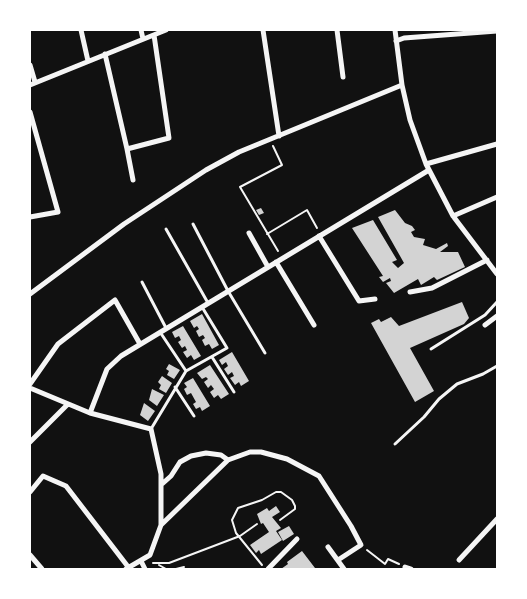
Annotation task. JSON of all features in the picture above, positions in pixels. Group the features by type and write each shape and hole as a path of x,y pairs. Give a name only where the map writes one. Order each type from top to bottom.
{"street":[{"path":"81,30 88,61"},
{"path":"141,30 143,39"},
{"path":"30,64 32,83 166,30"},
{"path":"263,30 279,136"},
{"path":"337,30 343,77"},
{"path":"395,30 402,85 410,120 426,164 453,216 497,274"},
{"path":"396,41 404,38 497,31"},
{"path":"127,148 170,138 154,35"},
{"path":"105,54 133,180"},
{"path":"30,294 124,224 206,170 239,152 402,85"},
{"path":"30,112 58,212 30,217"},
{"path":"426,164 497,144"},
{"path":"90,413 107,369 140,344 429,170"},
{"path":"453,216 497,197"},
{"path":"249,232 268,267"},
{"path":"320,236 360,301 375,299"},
{"path":"410,292 432,288 487,260"},
{"path":"276,262 314,325"},
{"path":"30,492 44,476 66,486 128,568 150,555 155,546 161,525 162,484 151,429 90,413 30,386 58,344 115,300 140,344"},
{"path":"485,325 497,316"},
{"path":"30,442 67,404"},
{"path":"161,525 228,460 242,453 261,452 287,459 313,471 329,489 361,545 338,560"},
{"path":"162,484 171,476 180,462 191,456 206,453 222,456 228,460"},
{"path":"459,560 497,519"},
{"path":"266,568 297,538"},
{"path":"328,547 344,569"},
{"path":"30,555 42,569"},
{"path":"142,561 145,569"}],"lane":[{"path":"193,224 228,291 265,354"},
{"path":"166,229 208,302"},
{"path":"142,282 166,328"},
{"path":"431,349 485,315 497,302"},
{"path":"151,429 186,371 227,348 202,307"},
{"path":"160,332 186,371"},
{"path":"212,357 234,392"},
{"path":"395,444 424,417 439,399 458,384 484,374 497,366"},
{"path":"175,387 194,416"}],"path":[{"path":"270,139 282,165 240,186 282,258"},
{"path":"267,234 307,210 320,236"},
{"path":"266,568 232,526 232,520 238,508 262,500 276,492 281,492 292,500 295,509 280,520"},
{"path":"159,565 240,536 257,524"},
{"path":"361,545 385,564 388,559 408,568"},
{"path":"142,561 159,565 166,569"},
{"path":"176,569 184,567"}],"building":[{"path":"261,208 264,213 259,215 256,210"},
{"path":"395,210 405,223 412,226 415,230 411,232 414,237 425,239 423,245 436,249 447,243 448,246 440,252 458,252 465,267 437,280 434,277 421,285 418,279 394,293 386,283 391,281 390,278 383,282 379,277 383,276 352,228 373,220 397,260 392,262 398,268 404,263 378,217"},
{"path":"462,302 469,318 464,324 410,348 434,391 415,402 371,323 379,319 381,322 391,317 399,326"},
{"path":"202,314 219,345 212,349 209,344 205,346 202,340 205,338 203,335 199,337 196,331 199,329 197,326 194,328 190,321"},
{"path":"183,326 201,356 194,360 191,355 187,358 183,352 187,350 185,346 182,348 178,342 181,340 179,336 175,338 172,332"},
{"path":"232,352 249,381 241,386 239,382 235,385 230,378 234,376 232,372 228,375 224,369 228,366 226,362 222,365 219,360"},
{"path":"169,364 180,370 174,379 167,375 169,371 166,369"},
{"path":"210,365 229,394 221,399 218,395 214,398 210,392 214,389 211,385 208,388 204,382 208,379 206,377 202,379 197,373"},
{"path":"162,376 172,383 166,393 159,389 161,385 158,382"},
{"path":"193,378 210,406 202,411 200,407 196,409 193,404 196,402 191,393 187,395 184,389 187,387 184,383"},
{"path":"152,389 164,395 157,406 149,400"},
{"path":"144,403 155,411 148,421 140,415"},
{"path":"276,506 280,512 272,517 281,528 276,531 282,540 261,554 259,550 256,553 250,545 269,532 263,523 261,524 257,514 267,508 269,511"},
{"path":"289,526 294,534 283,541 278,532"},
{"path":"302,551 315,568 281,569 288,564 287,562"}]}
